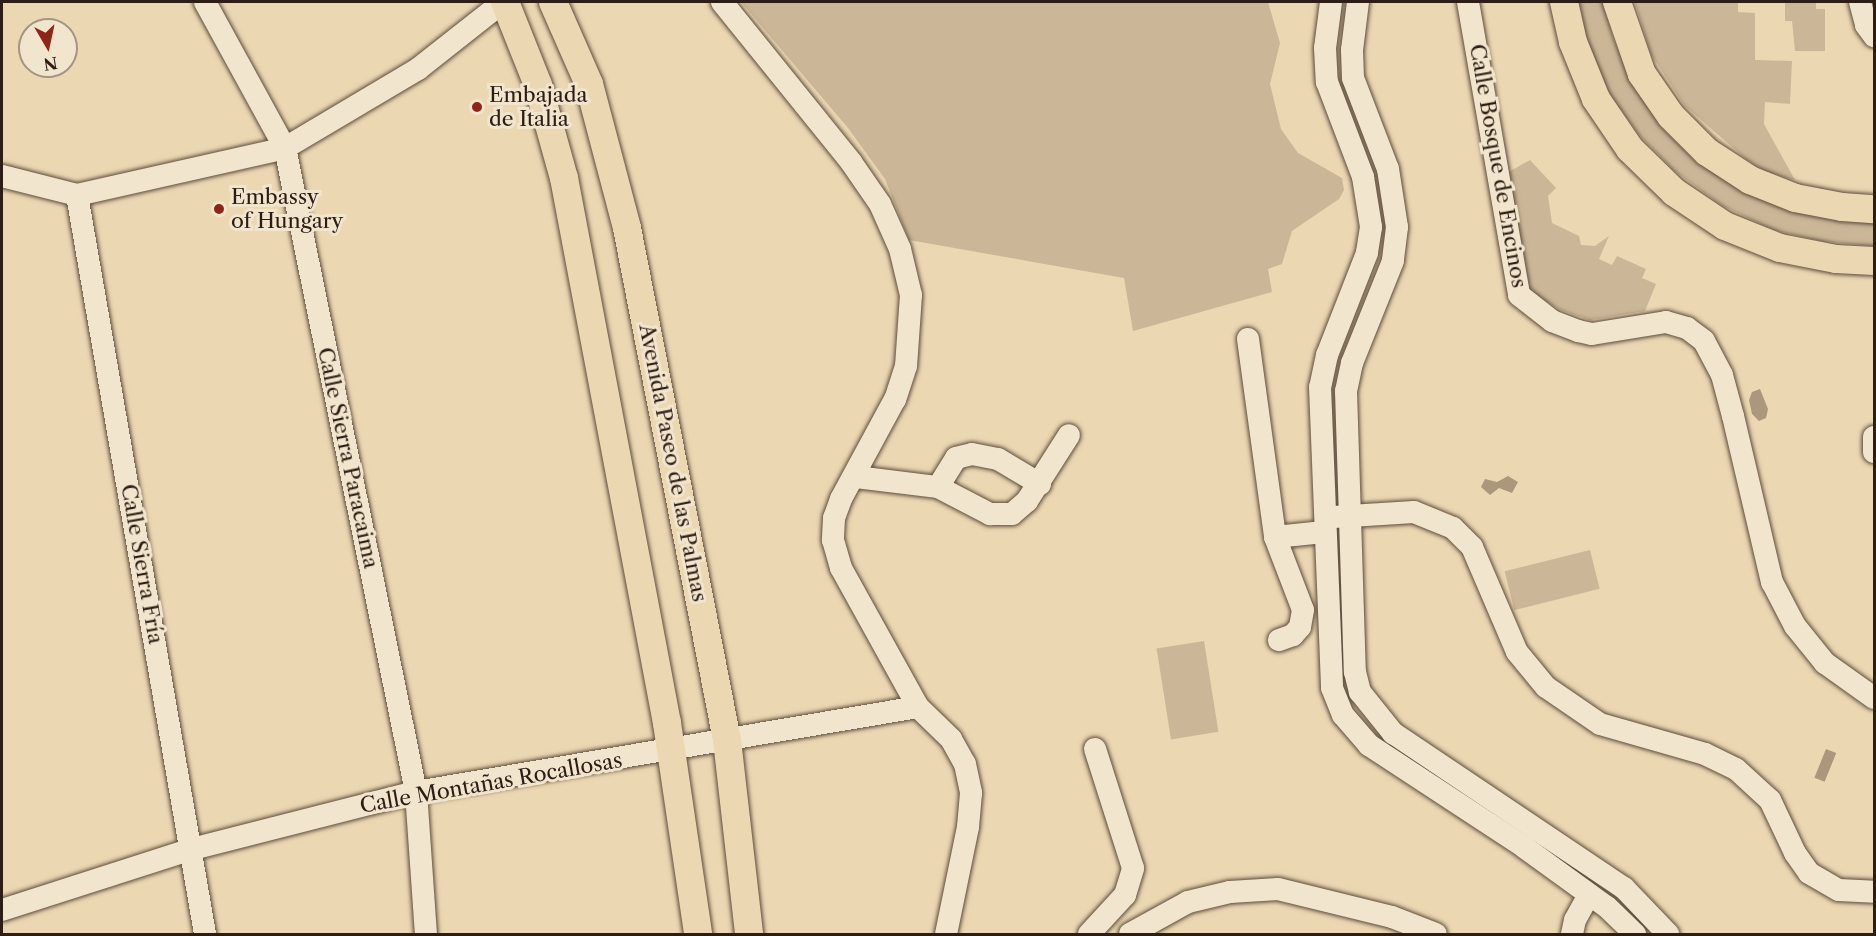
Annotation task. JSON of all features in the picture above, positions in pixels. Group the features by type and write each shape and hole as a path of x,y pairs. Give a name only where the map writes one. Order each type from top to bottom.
{"main road":[{"path":"504,2 538,85 564,178 672,750 698,934"},
{"name":"Avenida Paseo de las Palmas","path":"553,2 589,84 627,228 727,740 749,934"},
{"path":"1564,2 1573,42 1596,99 1630,149 1674,192 1725,226 1780,248 1836,259 1875,261"},
{"path":"1617,2 1642,74 1671,116 1707,152 1750,180 1790,196 1842,207 1875,209"}],"street":[{"name":"Calle Sierra Paracaima","path":"205,2 285,148 416,792 426,934"},
{"path":"2,176 77,195 285,148 418,69 504,2"},
{"path":"722,2 851,162 880,204 900,249 910,295 906,366 856,477 834,518 833,540 841,568 918,707 951,739 965,764 971,794 946,934"},
{"path":"1330,2 1325,48 1327,82 1363,177 1371,226 1367,253 1322,371 1319,404 1329,674 1342,715 1369,745 1624,888 1668,934"},
{"path":"1358,2 1352,50 1353,78 1388,169 1397,227 1393,261 1348,376 1349,515 1355,672 1365,702 1393,734 1635,934"},
{"name":"Calle Bosque de Encinos","path":"1468,2 1519,295 1540,313 1578,331 1592,334 1666,322 1687,328 1704,341 1722,375 1772,582 1795,626 1826,663 1875,698"},
{"path":"1860,2 1866,25 1875,36"},
{"name":"Calle Sierra Fría","path":"77,195 205,934"},
{"path":"1248,339 1275,537 1303,610 1300,627 1293,635 1280,640"},
{"path":"856,477 938,487 990,514 1011,514 1028,501 1069,435"},
{"path":"1875,437 1875,452"},
{"path":"938,487 956,458 972,454 998,459 1040,484"},
{"path":"1349,477 1370,500 1399,511"},
{"path":"1275,537 1324,525 1349,515 1399,511 1428,515 1463,537 1472,547 1517,652 1564,702 1620,732 1705,754 1736,769 1770,800 1794,853 1809,873 1839,890 1875,892"},
{"path":"1350,549 1364,534 1399,511"},
{"name":"Calle Montañas Rocallosas","path":"2,910 192,849 416,792 918,707"},
{"path":"1089,934 1125,895 1133,868 1095,749"},
{"path":"1130,934 1188,902 1230,891 1278,889 1392,917 1436,934"},
{"path":"1572,934 1575,920 1589,895"}],"shaded area":[{"path":"741,2 1268,2 1280,43 1270,84 1281,129 1298,153 1342,178 1344,190 1339,199 1292,231 1282,264 1268,269 1272,292 1133,331 1124,278 909,240 885,179 848,128"},
{"path":"1575,2 1603,2 1613,38 1629,75 1674,136 1874,219 1874,246 1821,241 1774,230 1723,206 1676,172 1639,135 1612,97 1593,61"},
{"path":"1635,2 1738,2 1738,12 1755,13 1755,60 1792,61 1790,104 1765,102 1764,124 1795,180 1766,172 1746,159 1684,105 1651,54"},
{"path":"1785,2 1816,2 1816,9 1825,9 1825,51 1795,51 1792,21 1785,21"},
{"path":"1530,160 1556,188 1548,196 1552,223 1579,236 1581,245 1595,246 1609,236 1599,259 1612,265 1617,256 1646,269 1642,278 1656,284 1645,311 1590,320 1561,310 1533,294 1528,286 1507,173"},
{"path":"1760,389 1768,409 1766,418 1759,421 1752,414 1749,400 1752,392"},
{"path":"1508,476 1518,482 1512,493 1499,488 1490,495 1481,487 1485,479 1497,482"},
{"path":"1590,550 1600,589 1514,610 1505,571"},
{"path":"1204,641 1218,732 1171,739 1157,649"},
{"path":"1826,749 1836,753 1825,782 1814,778"}],"place":[{"name":"Embajada de Italia","path":"477,107"},
{"name":"Embassy of Hungary","path":"219,209"}]}
